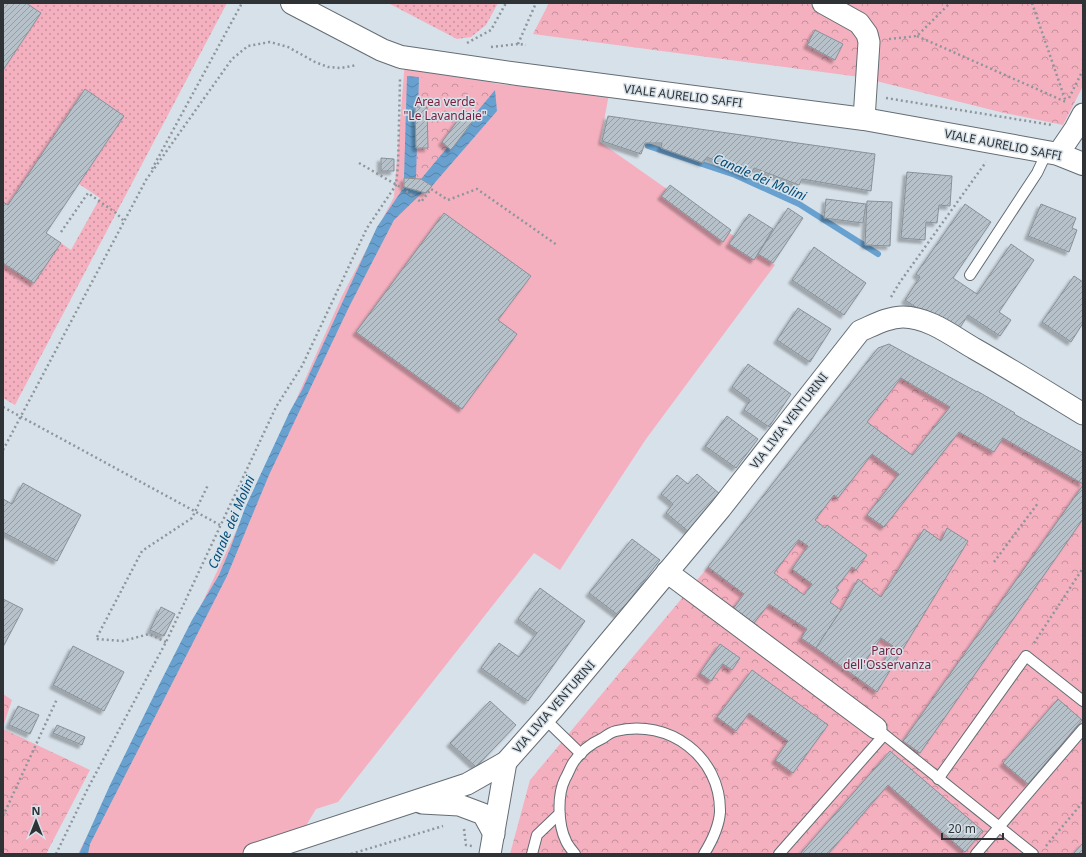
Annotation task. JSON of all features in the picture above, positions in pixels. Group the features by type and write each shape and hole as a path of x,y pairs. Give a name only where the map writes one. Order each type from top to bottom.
{"street":[{"name":"VIALE AURELIO SAFFI","path":"292,3 382,50 401,57 518,74 864,119 1053,153 1083,164"},
{"path":"823,3 859,23 867,34 869,42 864,119"},
{"path":"1053,153 1075,115"},
{"name":"VIA LIVIA VENTURINI","path":"254,854 467,784 506,762 545,719 721,508 860,331 890,318 904,317 936,324 1083,414"},
{"path":"667,572 880,732"},
{"path":"492,846 506,762"},
{"name":"VIA LIVIA VENTURINI","path":"411,802 459,805 483,814 492,846"}],"lane":[{"path":"970,275 1037,174 1053,153"},
{"path":"938,779 1026,656 1083,701"},
{"path":"545,719 581,754"},
{"path":"575,854 566,841 559,814 562,787 573,762 593,743 616,731 641,728 666,732 689,745 706,763 717,786 720,812 714,837 704,854"},
{"path":"976,854 1083,728"},
{"path":"779,854 880,732 1033,854"},
{"path":"532,854 537,835 559,814"}],"path":[{"path":"3,450 124,220 242,3"},
{"path":"467,43 491,30 506,3"},
{"path":"526,45 518,44 536,3"},
{"path":"917,36 950,3"},
{"path":"1032,3 1075,115"},
{"path":"869,42 917,36 1075,115"},
{"path":"146,180 232,59 248,46 270,42 288,47 328,68 341,68 357,65"},
{"path":"1075,115 1083,70"},
{"path":"56,854 88,788 166,642 276,407 302,366 367,228 396,185 398,165 400,72"},
{"path":"866,94 1075,115"},
{"path":"1063,108 1075,115"},
{"path":"890,299 900,282 988,158"},
{"path":"358,163 402,188 421,202 431,190 448,200 477,189 557,245"},
{"path":"61,232 88,193 124,220"},
{"path":"3,406 220,525"},
{"path":"166,642 149,634 123,641 96,639 142,552 192,518 208,485"},
{"path":"994,562 1038,503"},
{"path":"1026,656 1083,568"},
{"path":"3,816 57,699"},
{"path":"1044,848 1083,802"},
{"path":"351,854 442,826 449,826"},
{"path":"461,827 465,830 466,845 492,846"}],"green space":[{"path":"26,3 227,3 15,405 3,398 3,263 34,283 61,243 71,250 100,198 79,184 124,116 85,89 8,205 3,202 3,70 41,13"},
{"path":"388,3 498,3 486,25 471,37 457,39"},
{"path":"549,3 1083,3 1083,86 1063,125 1000,112 860,77 533,34"},
{"path":"405,61 498,84 609,94 600,142 775,265 646,439 560,570 534,553 338,802 316,809 289,854 78,854 153,706 223,559 268,463 342,296 394,197"},
{"name":"Area verde \"Le Lavandaie\"","path":"419,77 495,90 421,179 416,178"},
{"name":"Parco dell'Osservanza","path":"889,344 1083,453 1083,854 510,854 530,780 708,567 878,348"},
{"path":"3,694 12,700 3,727"},
{"path":"3,729 90,770 46,854 3,854"}],"water":[{"path":"407,76 419,77 416,178 404,178"},
{"path":"495,90 497,111 432,186 421,179"},
{"path":"404,187 423,192 394,220 349,307 269,475 227,576 90,844 88,854 79,854 110,785 161,681 192,620 219,575 245,508 290,411 302,390 377,227"}],"building":[{"path":"3,3 26,3 41,13 3,70"},
{"path":"815,30 843,44 835,60 807,45"},
{"path":"85,89 124,116 46,233 61,243 34,283 3,263 3,202 8,205"},
{"path":"415,107 427,107 428,148 416,148"},
{"path":"463,113 473,121 451,150 442,142"},
{"path":"608,116 875,154 871,191 802,179 799,185 754,168 750,176 707,157 703,163 661,148 662,143 645,143 641,154 602,141"},
{"path":"381,158 394,159 394,171 381,171"},
{"path":"907,172 952,176 950,206 939,205 937,223 926,222 925,240 901,238"},
{"path":"404,178 421,179 432,186 426,193 404,187"},
{"path":"670,185 731,230 723,242 661,196"},
{"path":"826,199 866,204 863,223 824,218"},
{"path":"867,201 892,202 890,246 865,245"},
{"path":"965,204 991,222 953,278 977,294 1011,244 1034,260 999,312 1011,320 1000,336 968,315 956,334 905,300 920,277 916,274"},
{"path":"1041,204 1076,218 1072,228 1077,230 1069,252 1028,236"},
{"path":"788,208 803,218 773,263 758,254"},
{"path":"444,213 531,276 498,320 517,334 462,409 356,332"},
{"path":"749,214 773,229 754,260 729,244"},
{"path":"814,247 866,283 844,315 792,280"},
{"path":"1074,276 1083,282 1083,323 1071,342 1042,322"},
{"path":"798,308 831,329 810,362 777,340"},
{"path":"889,344 977,391 1083,453 1083,484 1003,438 994,452 959,432 884,527 867,515 899,474 872,454 838,498 834,495 815,520 825,528 827,525 867,555 856,570 852,567 836,588 839,590 830,602 841,610 816,648 801,638 807,629 769,604 750,628 730,613 744,594 708,567 878,348","holes":["901,378 950,407 912,455 867,422","799,540 808,546 792,569 812,584 804,595 774,573"]},
{"path":"748,364 791,394 769,427 744,410 750,400 732,387"},
{"path":"727,416 758,439 736,468 705,446"},
{"path":"697,474 721,495 689,532 666,513 673,504 661,494 677,475 688,484"},
{"path":"23,483 81,515 57,561 3,532 3,499 12,504"},
{"path":"1083,485 1083,519 920,753 903,741"},
{"path":"947,528 968,541 877,692 816,648 841,610 858,579 881,597 924,529 941,541","holes":["881,638 893,646 878,670 865,662"]},
{"path":"632,539 660,560 618,615 589,593"},
{"path":"540,588 585,621 528,701 481,668 499,643 519,657 537,633 518,619"},
{"path":"3,599 23,609 3,647"},
{"path":"161,607 175,614 164,636 150,630"},
{"path":"720,644 740,658 732,670 723,664 711,681 700,673"},
{"path":"73,646 124,672 104,711 53,685"},
{"path":"752,670 828,725 793,773 775,760 788,741 749,713 736,731 717,717"},
{"path":"1058,699 1082,720 1028,784 1003,763"},
{"path":"490,701 516,725 476,767 450,743"},
{"path":"18,706 39,715 30,734 9,725"},
{"path":"57,725 85,737 82,745 53,733"},
{"path":"890,751 983,831 965,852 888,785 828,854 800,854"},
{"path":"1083,843 1083,854 1073,854"}],"waterway":[{"name":"Canale dei Molini","path":"648,146 735,175 799,204 878,254"}]}
